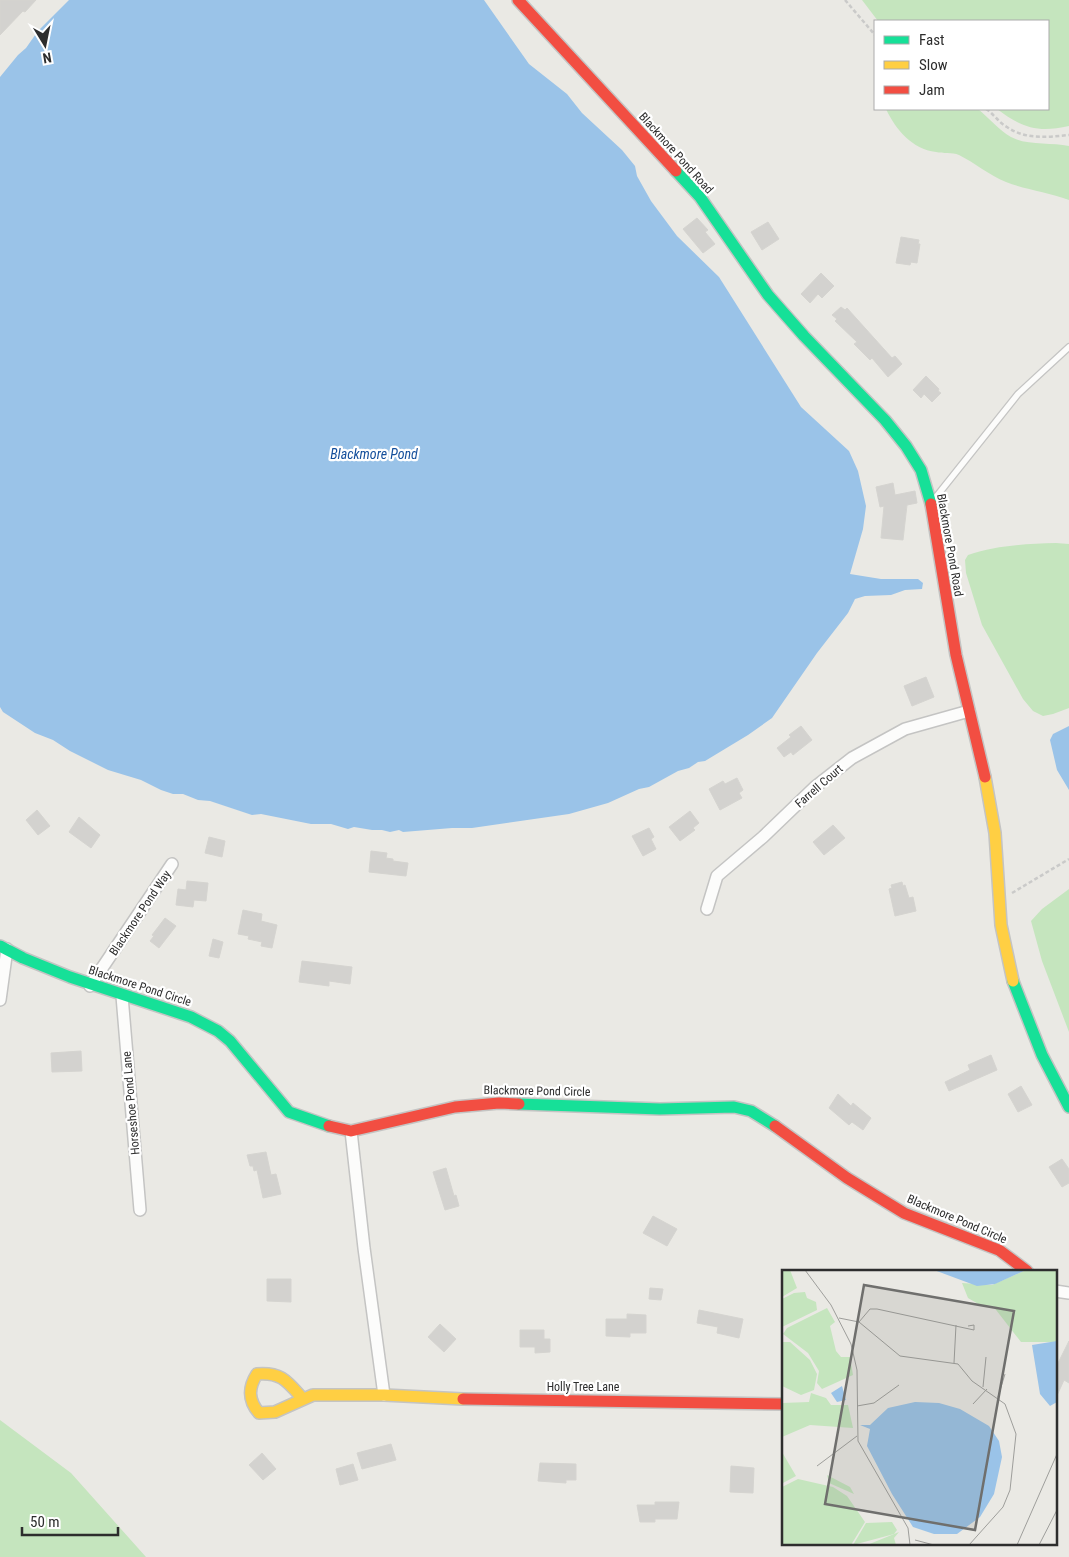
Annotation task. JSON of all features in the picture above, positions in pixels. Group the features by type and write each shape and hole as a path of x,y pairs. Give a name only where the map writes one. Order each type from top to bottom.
{"street":[{"name":"Blackmore Pond Road","path":"518,0 700,197 768,295 804,336 886,420 921,470 931,504 956,655 987,786 995,833 1001,925 1008,962 1016,990 1042,1055 1069,1107"},
{"name":"Farrell Court","path":"707,909 716,876 762,837 815,787 852,758 905,729 969,711"},
{"name":"Blackmore Pond Way","path":"90,986 172,864"},
{"name":"Blackmore Pond Circle","path":"4,947 34,963 90,986 206,1023 230,1041 289,1112 318,1123 351,1131 455,1107 499,1102 660,1109 734,1107 751,1111 767,1120 847,1178 904,1212 999,1250 1026,1270"},
{"path":"0,1000 4,947"},
{"name":"Horseshoe Pond Lane","path":"122,996 140,1210"},
{"path":"351,1131 364,1248 384,1395"},
{"path":"1056,1293 1069,1293"},
{"name":"Holly Tree Lane","path":"302,1398 278,1374 257,1374 250,1382 252,1406 259,1414 270,1415 282,1412 302,1398 313,1396 384,1395 475,1400 782,1404"}],"lane":[{"path":"931,504 1018,394 1069,347"}],"path":[{"path":"845,0 874,33"},
{"path":"987,110 1005,127 1023,136 1069,135"},
{"path":"1000,900 1069,859"}],"green space":[{"path":"862,0 1069,0 1069,126 1039,129 1014,121 998,110 1049,110 1049,20 877,20"},
{"path":"887,110 979,110 1002,131 1018,140 1069,146 1069,200 1006,182 959,155 939,153 919,147 912,143 895,124"},
{"path":"1056,543 1069,544 1069,708 1043,716 1033,711 1023,699 982,625 966,573 965,560 968,555 990,549"},
{"path":"1069,889 1069,1032 1042,961 1031,921 1042,909"},
{"path":"0,1420 71,1473 146,1557 0,1557"}],"water":[{"name":"Blackmore Pond","path":"69,0 484,0 529,64 567,94 582,113 622,150 635,166 637,176 651,201 677,236 719,277 801,407 849,451 858,471 866,506 863,529 850,574 881,579 918,579 923,583 922,589 905,590 891,595 865,596 855,599 848,613 817,653 772,718 705,761 698,762 649,787 639,789 608,803 569,814 472,828 403,832 399,830 390,832 354,827 348,829 331,824 311,824 261,814 252,815 210,801 198,800 183,794 173,794 141,780 108,770 70,751 53,740 35,733 3,712 0,707 0,77 26,48 38,31"},
{"path":"1069,726 1069,790 1057,770 1050,740 1053,734"}],"building":[{"path":"0,0 36,0 0,35"},
{"path":"697,218 708,230 705,232 715,244 703,253 683,229"},
{"path":"768,222 779,239 762,250 751,232"},
{"path":"901,237 919,240 917,263 911,262 910,265 896,263"},
{"path":"821,273 834,286 822,298 818,294 810,303 801,294"},
{"path":"841,307 845,310 847,308 892,358 895,356 902,364 888,377 872,358 870,360 854,344 857,342 835,321 837,319 832,315"},
{"path":"926,376 941,393 932,402 924,394 921,398 913,390"},
{"path":"893,483 895,495 915,491 917,503 907,505 903,540 881,538 884,506 880,507 876,487"},
{"path":"926,677 934,697 912,706 904,686"},
{"path":"801,726 812,740 793,755 791,752 784,757 777,748"},
{"path":"737,778 743,790 739,793 742,798 720,810 709,789 723,781 725,784"},
{"path":"37,810 50,826 38,835 26,820"},
{"path":"690,811 699,823 693,828 695,830 680,841 669,827"},
{"path":"79,817 100,835 91,848 69,832"},
{"path":"833,825 845,838 824,855 813,842"},
{"path":"649,828 654,837 651,839 656,849 643,856 632,836"},
{"path":"209,837 225,841 222,857 205,853"},
{"path":"371,851 387,853 386,858 408,863 406,876 369,872"},
{"path":"187,881 208,883 206,901 194,900 193,907 176,905 178,889 186,890"},
{"path":"902,882 903,886 905,885 909,898 913,897 916,911 895,916 889,889 892,888 891,885"},
{"path":"243,910 262,914 261,921 277,925 272,948 261,946 262,942 248,939 249,936 238,934"},
{"path":"165,918 176,926 159,948 150,941 154,936 152,935"},
{"path":"213,939 223,942 219,958 209,956"},
{"path":"302,961 352,967 350,984 329,981 329,986 299,982"},
{"path":"81,1051 82,1071 52,1072 51,1053"},
{"path":"991,1055 997,1070 949,1091 945,1082 970,1070 968,1065"},
{"path":"1021,1086 1032,1105 1018,1112 1008,1094"},
{"path":"838,1094 851,1106 853,1103 871,1118 863,1130 852,1122 849,1125 829,1108"},
{"path":"266,1152 271,1175 276,1174 281,1194 263,1198 257,1170 254,1171 253,1166 250,1166 247,1155"},
{"path":"1062,1159 1069,1169 1069,1183 1062,1187 1049,1167"},
{"path":"446,1168 459,1206 445,1210 433,1172"},
{"path":"653,1216 677,1229 667,1246 643,1233"},
{"path":"267,1279 291,1279 291,1302 267,1301"},
{"path":"650,1288 663,1289 661,1300 649,1299"},
{"path":"699,1310 743,1319 739,1338 717,1333 718,1327 697,1323"},
{"path":"627,1314 646,1315 646,1333 630,1333 630,1337 606,1336 606,1319 627,1319"},
{"path":"440,1324 456,1339 444,1352 428,1337"},
{"path":"520,1330 544,1330 544,1339 550,1339 550,1352 535,1353 535,1347 520,1347"},
{"path":"1069,1341 1069,1383 1064,1380 1056,1398 1056,1367"},
{"path":"391,1444 396,1460 362,1469 357,1453"},
{"path":"262,1453 276,1469 263,1480 249,1465"},
{"path":"540,1463 576,1464 576,1480 566,1480 566,1483 538,1481"},
{"path":"353,1464 358,1480 340,1485 336,1469"},
{"path":"731,1466 754,1468 753,1493 730,1492"},
{"path":"655,1502 679,1502 677,1519 655,1519 655,1522 640,1522 637,1505 655,1505"}],"traffic: fast":[{"path":"676,171 700,197 768,295 804,336 885,420 906,446 921,470 931,504"},
{"path":"0,946 23,958 70,977 191,1017 218,1031 230,1041 289,1112 329,1126"},
{"path":"1013,981 1042,1055 1069,1107"},
{"path":"519,1104 660,1109 734,1107 751,1111 775,1126"}],"traffic: slow":[{"path":"985,777 995,833 1001,925 1013,981"},
{"path":"302,1398 283,1379 278,1376 265,1374 257,1374 250,1394 259,1413 275,1412 313,1395 384,1395 463,1399"}],"traffic: jam":[{"path":"518,0 676,171"},
{"path":"931,504 956,655 985,777"},
{"path":"329,1126 351,1131 455,1107 499,1103 519,1104"},
{"path":"775,1126 847,1178 904,1213 999,1250 1026,1270"},
{"path":"463,1399 782,1404"}]}
